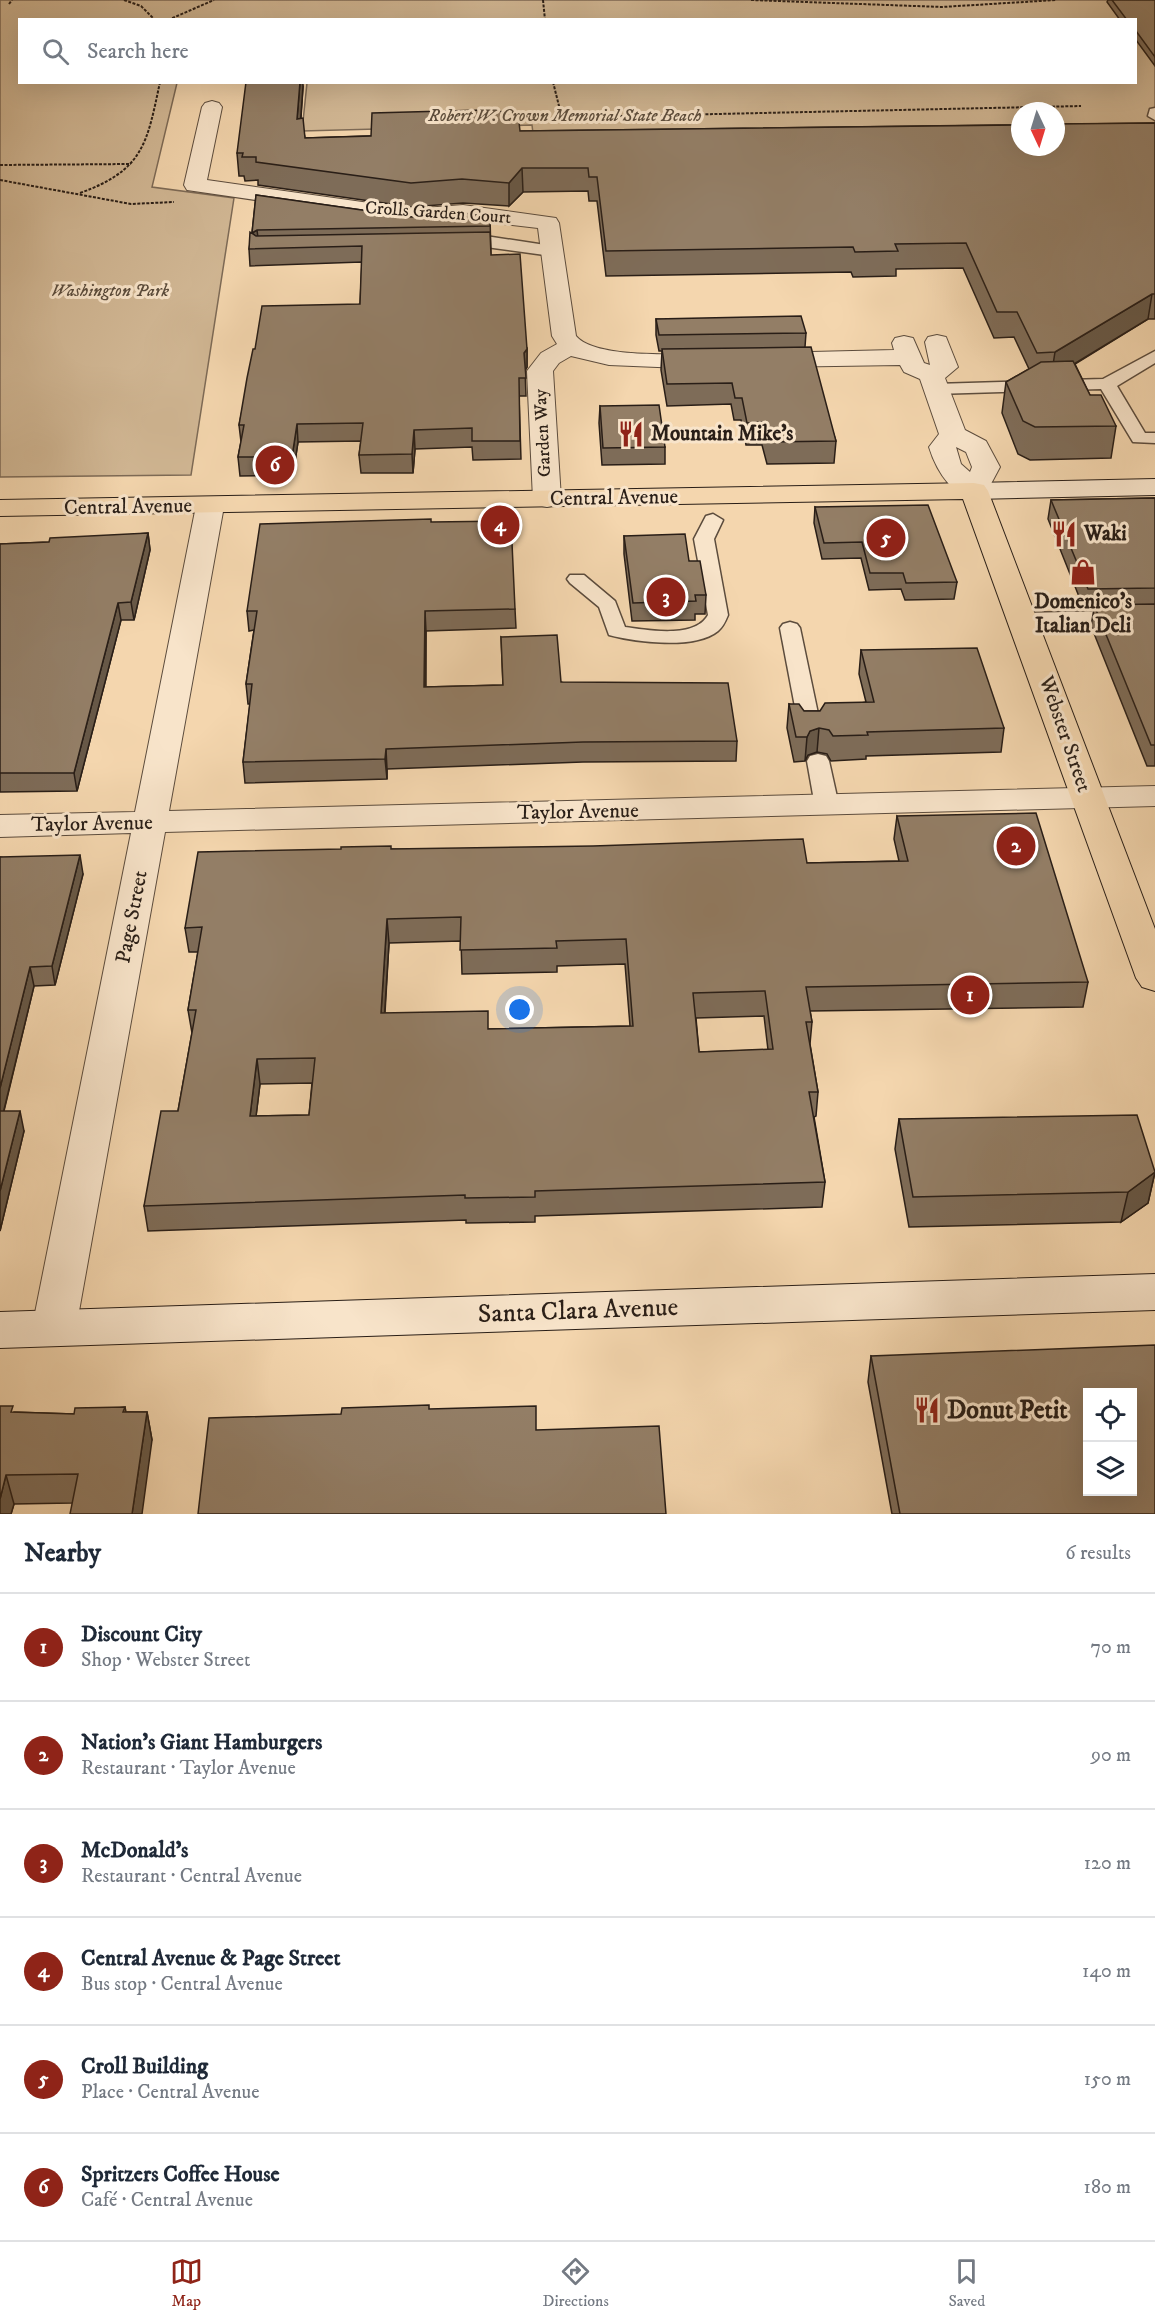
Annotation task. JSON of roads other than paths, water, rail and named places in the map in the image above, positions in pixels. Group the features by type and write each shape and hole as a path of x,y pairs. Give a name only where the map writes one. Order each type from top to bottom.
{"main road":[{"name":"Central Avenue","path":"0,508 974,491"},
{"name":"Webster Street","path":"974,491 1024,619 1088,800 1155,978"}],"street":[{"name":"Crolls Garden Court","path":"212,107 195,185 412,216 463,212 548,223 564,336 571,346"},
{"path":"571,346 593,356 609,358 736,361 906,350 913,367 933,382 945,367 937,342"},
{"name":"Garden Way","path":"547,499 540,370 550,358 571,346"},
{"name":"Webster Street","path":"933,382 953,435 942,447 949,467 974,491"},
{"name":"Central Avenue","path":"974,491 1155,487"},
{"name":"Page Street","path":"54,1329 210,506"},
{"name":"Taylor Avenue","path":"0,826 1088,800 1155,796"},
{"name":"Santa Clara Avenue","path":"0,1330 1155,1292"}],"lane":[{"path":"445,241 480,240 552,251"},
{"path":"933,382 1107,384 1155,356"},
{"path":"1107,384 1139,438 1155,438"},
{"path":"577,579 608,605 616,631 632,635 693,634 711,626 718,615 704,539 713,520"},
{"path":"1024,619 1155,615"},
{"path":"790,628 810,728"},
{"path":"818,761 827,806"}],"place":[{"name":"Mountain Mike's","path":"631,434"},
{"name":"Spritzers Coffee House","path":"275,465"},
{"name":"Central Avenue & Page Street","path":"500,525"},
{"name":"Waki","path":"1064,534"},
{"name":"Croll Building","path":"886,538"},
{"name":"Domenico's Italian Deli","path":"1083,572"},
{"name":"McDonald's","path":"666,597"},
{"name":"Nation's Giant Hamburgers","path":"1016,846"},
{"name":"Discount City","path":"970,995"},
{"name":"Donut Petit","path":"927,1410"}],"park label":[{"name":"Robert W. Crown Memorial State Beach","path":"565,116"},
{"name":"Washington Park","path":"110,291"}]}
